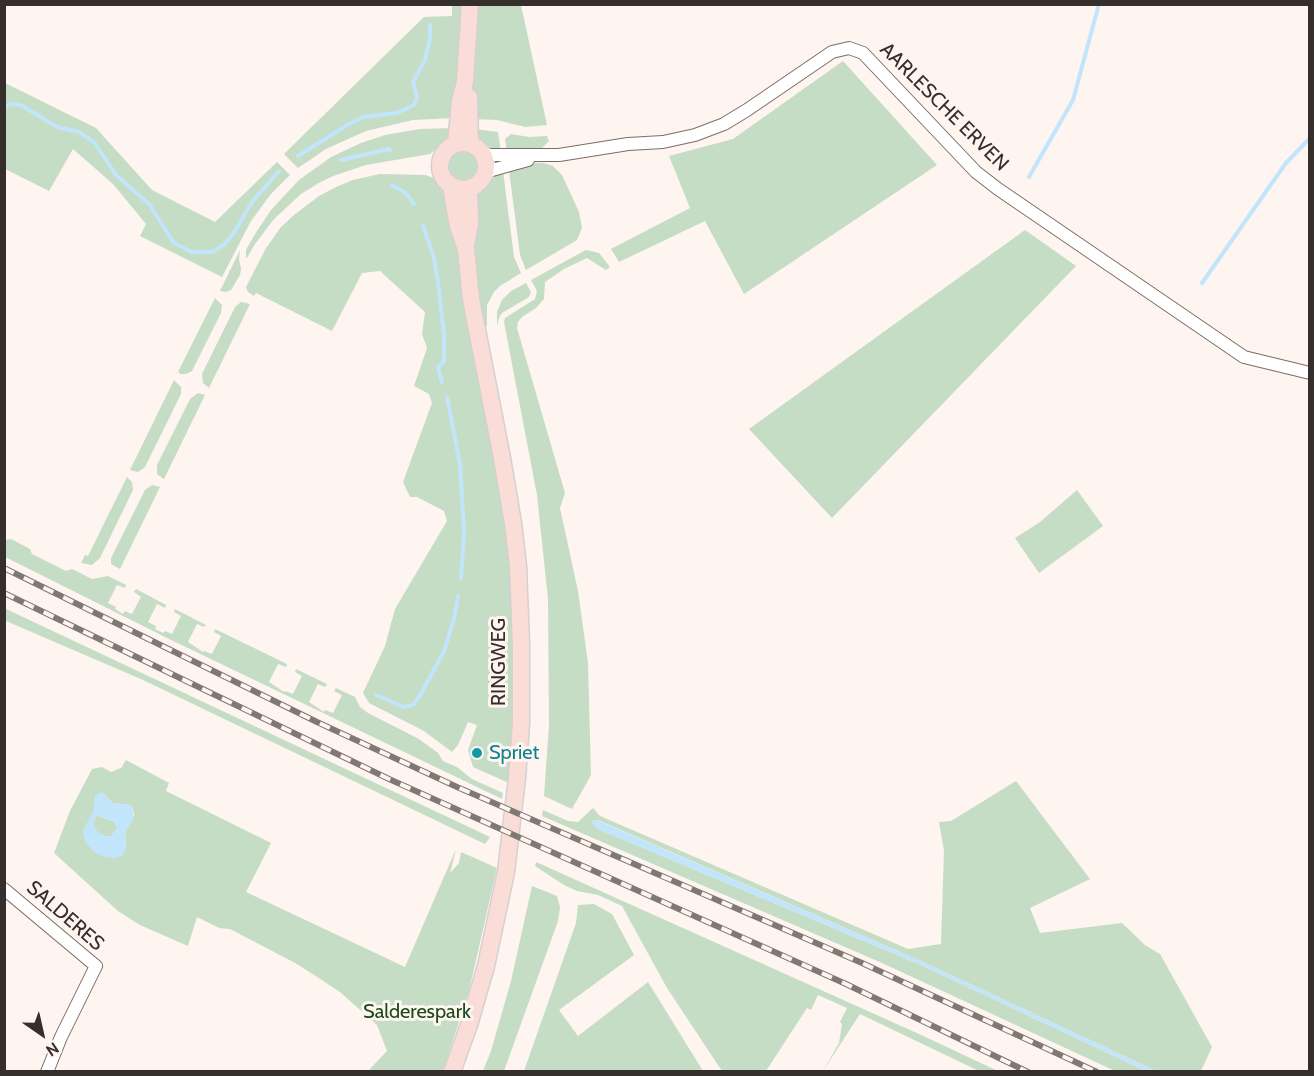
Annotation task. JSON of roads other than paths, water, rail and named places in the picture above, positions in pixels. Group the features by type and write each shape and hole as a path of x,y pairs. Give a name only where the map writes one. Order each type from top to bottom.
{"main road":[{"path":"470,4 465,81 470,100 474,154 480,182 459,190 445,182 439,168 443,153 474,154"},
{"name":"RINGWEG","path":"452,187 458,226 466,249 471,298 502,458 518,566 521,643 521,723 506,872 486,966 469,1025 452,1071"},
{"name":"RINGWEG","path":"466,249 470,224 469,188"}],"street":[{"name":"AARLESCHE ERVEN","path":"474,154 541,156 628,144 663,142 695,135 724,124 832,52 849,48 863,53 961,157 998,189 1244,357 1310,373"},
{"name":"SALDERES","path":"4,889 96,966 46,1071"}],"water":[{"path":"102,792 112,803 131,805 133,809 133,820 125,833 126,848 122,856 104,857 94,852 85,842 83,831 93,811 95,795","holes":["96,815 114,822 116,829 112,836 106,837 97,832 93,824"]},
{"path":"597,820 923,962 1156,1071 1146,1071 921,965 598,829 591,823"}],"waterway":[{"path":"1029,177 1073,100 1099,4"},
{"path":"298,156 363,117 397,113 414,105 417,98 413,82 425,60 430,38 430,25"},
{"path":"4,107 12,104 21,105 57,127 79,132 94,142 116,175 149,204 174,243 191,252 212,252 225,244 252,202 279,171"},
{"path":"1202,283 1286,163 1310,138"},
{"path":"341,160 389,149 390,151"},
{"path":"392,185 406,193 414,204"},
{"path":"423,226 434,258 438,283 444,334 444,361 438,367 442,382"},
{"path":"447,397 460,464 464,532 461,579"},
{"path":"376,695 404,707 413,705 444,651 458,596"}],"railway":[{"path":"4,568 317,722 457,787 862,963 1097,1072"},
{"path":"4,593 389,779 846,984 1028,1072"}],"place":[{"name":"Spriet","path":"477,753"}],"park label":[{"name":"Salderespark","path":"417,1012"}]}
